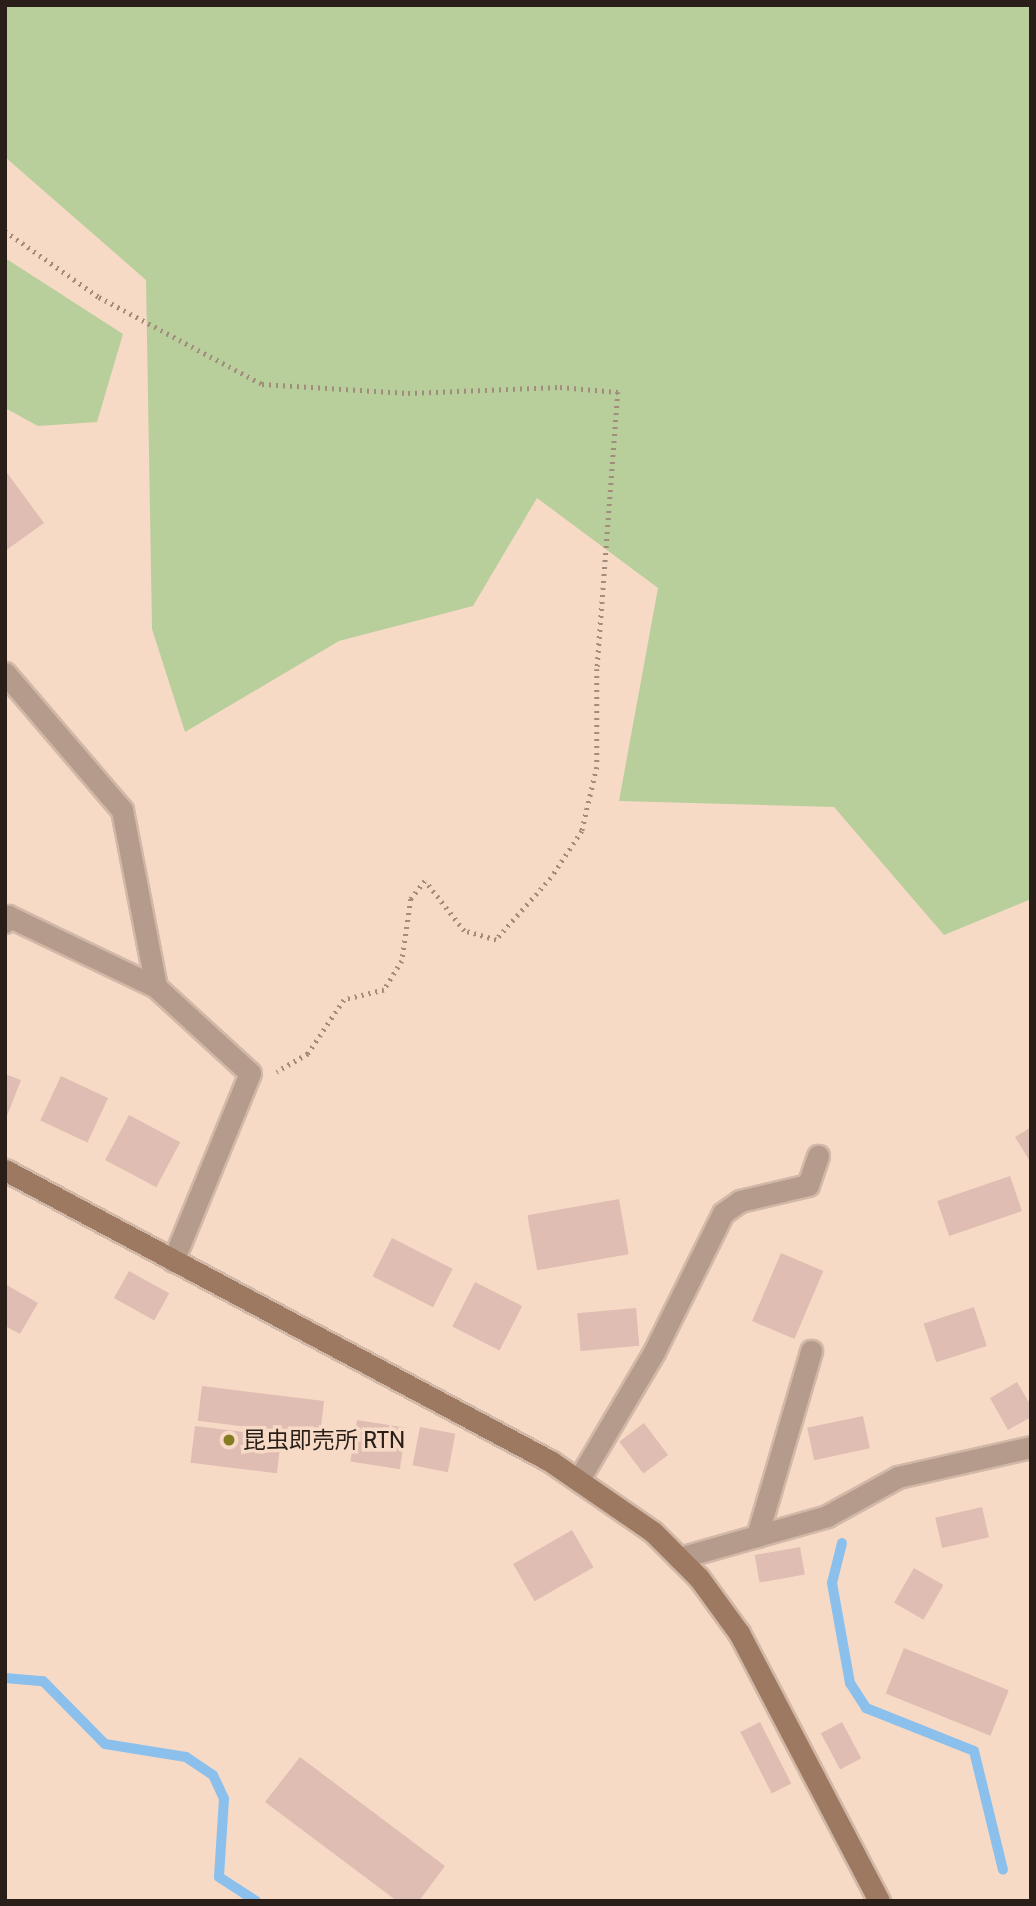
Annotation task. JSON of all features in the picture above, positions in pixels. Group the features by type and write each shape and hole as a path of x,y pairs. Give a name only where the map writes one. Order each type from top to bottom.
{"street":[{"path":"5,673 122,810 156,987"},
{"path":"5,922 8,916 156,987 250,1073 173,1261"},
{"path":"579,1479 654,1352 723,1213 740,1201 808,1185 818,1156"},
{"path":"5,1170 579,1479 679,1558 720,1606 755,1661 879,1901"},
{"path":"757,1536 811,1351"},
{"path":"679,1558 827,1516 898,1477 1031,1447"}],"path":[{"path":"5,231 99,297 262,384 408,393 559,387 618,391 597,669 597,767 582,831 551,878 496,940 464,931 425,881 411,900 402,961 384,990 344,1000 308,1054 299,1060 279,1072 250,1073"}],"green space":[{"path":"5,5 1031,5 1031,899 944,935 834,807 619,801 658,588 537,498 473,606 339,641 185,732 152,629 146,280 5,157"},
{"path":"5,258 123,334 97,422 38,426 5,408"}],"building":[{"path":"5,470 44,523 5,551"},
{"path":"5,1074 21,1080 5,1121"},
{"path":"61,1076 108,1098 87,1142 40,1120"},
{"path":"129,1115 180,1142 156,1187 105,1160"},
{"path":"1031,1127 1031,1163 1015,1137"},
{"path":"1010,1176 1022,1211 949,1236 937,1201"},
{"path":"619,1199 629,1254 537,1270 527,1215"},
{"path":"392,1238 453,1269 433,1307 372,1276"},
{"path":"781,1253 823,1271 794,1339 752,1321"},
{"path":"129,1271 169,1293 154,1320 114,1298"},
{"path":"475,1282 522,1306 500,1351 452,1327"},
{"path":"5,1284 38,1303 20,1334 5,1326"},
{"path":"974,1307 987,1346 936,1362 924,1323"},
{"path":"636,1308 639,1346 581,1351 577,1313"},
{"path":"1017,1382 1031,1406 1031,1417 1008,1430 990,1398"},
{"path":"202,1386 324,1401 320,1436 198,1421"},
{"path":"863,1416 870,1448 814,1460 807,1428"},
{"path":"357,1420 406,1428 400,1469 350,1461"},
{"path":"644,1423 668,1455 643,1474 619,1442"},
{"path":"195,1426 281,1437 277,1473 190,1463"},
{"path":"420,1427 455,1434 448,1472 413,1465"},
{"path":"982,1507 989,1537 942,1548 935,1518"},
{"path":"572,1530 594,1567 535,1601 513,1564"},
{"path":"800,1547 805,1575 760,1583 755,1555"},
{"path":"914,1568 943,1585 923,1620 894,1603"},
{"path":"904,1648 1009,1690 990,1736 886,1693"},
{"path":"760,1722 791,1783 772,1793 740,1732"},
{"path":"842,1722 861,1758 840,1769 821,1733"},
{"path":"300,1757 445,1866 419,1901 397,1901 265,1802"}],"waterway":[{"path":"842,1543 832,1583 850,1683 866,1708 974,1751 1003,1870"},
{"path":"5,1678 43,1681 105,1744 186,1757 213,1775 224,1799 219,1877 256,1901"}],"place":[{"name":"昆虫即売所 RTN","path":"229,1440"}]}
